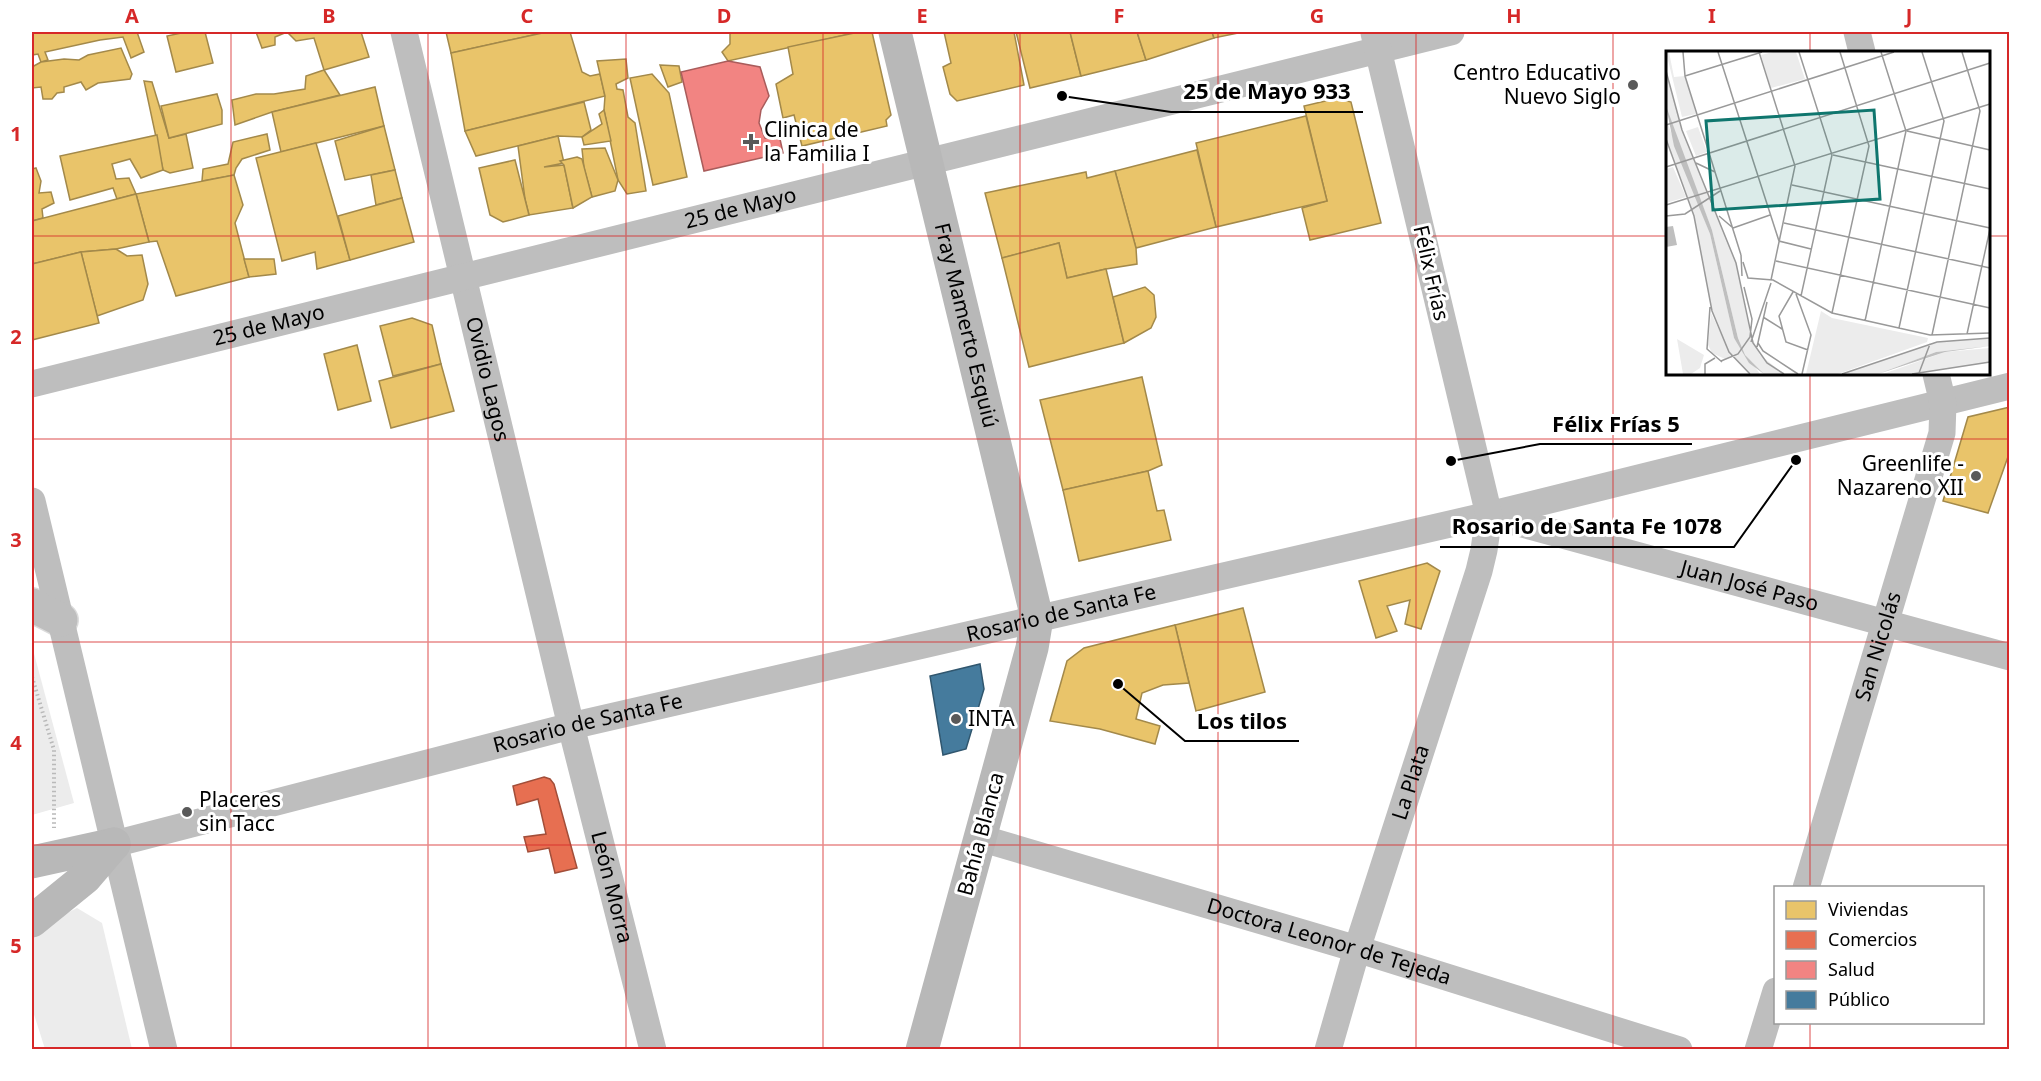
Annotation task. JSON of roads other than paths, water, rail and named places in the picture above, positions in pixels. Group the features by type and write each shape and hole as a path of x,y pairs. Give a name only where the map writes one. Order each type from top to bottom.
{"main road":[{"path":"32,605 61,620"}],"street":[{"name":"Ovidio Lagos","path":"404,32 571,726"},
{"name":"Fray Mamerto Esquiú","path":"895,32 1037,618"},
{"name":"25 de Mayo","path":"32,384 926,162 1376,41 1451,32"},
{"path":"1857,32 1862,51"},
{"name":"Félix Frías","path":"1376,41 1489,515"},
{"name":"San Nicolás","path":"1807,886 1942,433 1943,403 1936,375"},
{"name":"Rosario de Santa Fe","path":"43,860 114,844 571,726 1489,515 2010,386"},
{"path":"32,501 164,1050"},
{"name":"Juan José Paso","path":"1489,515 2010,657"},
{"name":"La Plata","path":"1328,1050 1357,949 1479,571 1489,515"},
{"name":"Bahía Blanca","path":"922,1050 1032,648 1037,618"},
{"name":"León Morra","path":"571,726 653,1050"},
{"name":"Doctora Leonor de Tejeda","path":"980,838 1357,949 1679,1050"},
{"path":"33,920 85,878 114,844"},
{"path":"1758,1050 1774,998"}],"place":[{"name":"Centro Educativo Nuevo Siglo","path":"1633,85"},
{"name":"25 de Mayo 933","path":"1062,96"},
{"name":"Clinica de la Familia I","path":"751,142"},
{"name":"Rosario de Santa Fe 1078","path":"1796,460"},
{"name":"Félix Frías 5","path":"1451,461"},
{"name":"Greenlife - Nazareno XII","path":"1976,476"},
{"name":"Los tilos","path":"1118,684"},
{"name":"INTA","path":"956,719"},
{"name":"Placeres sin Tacc","path":"187,812"}]}
